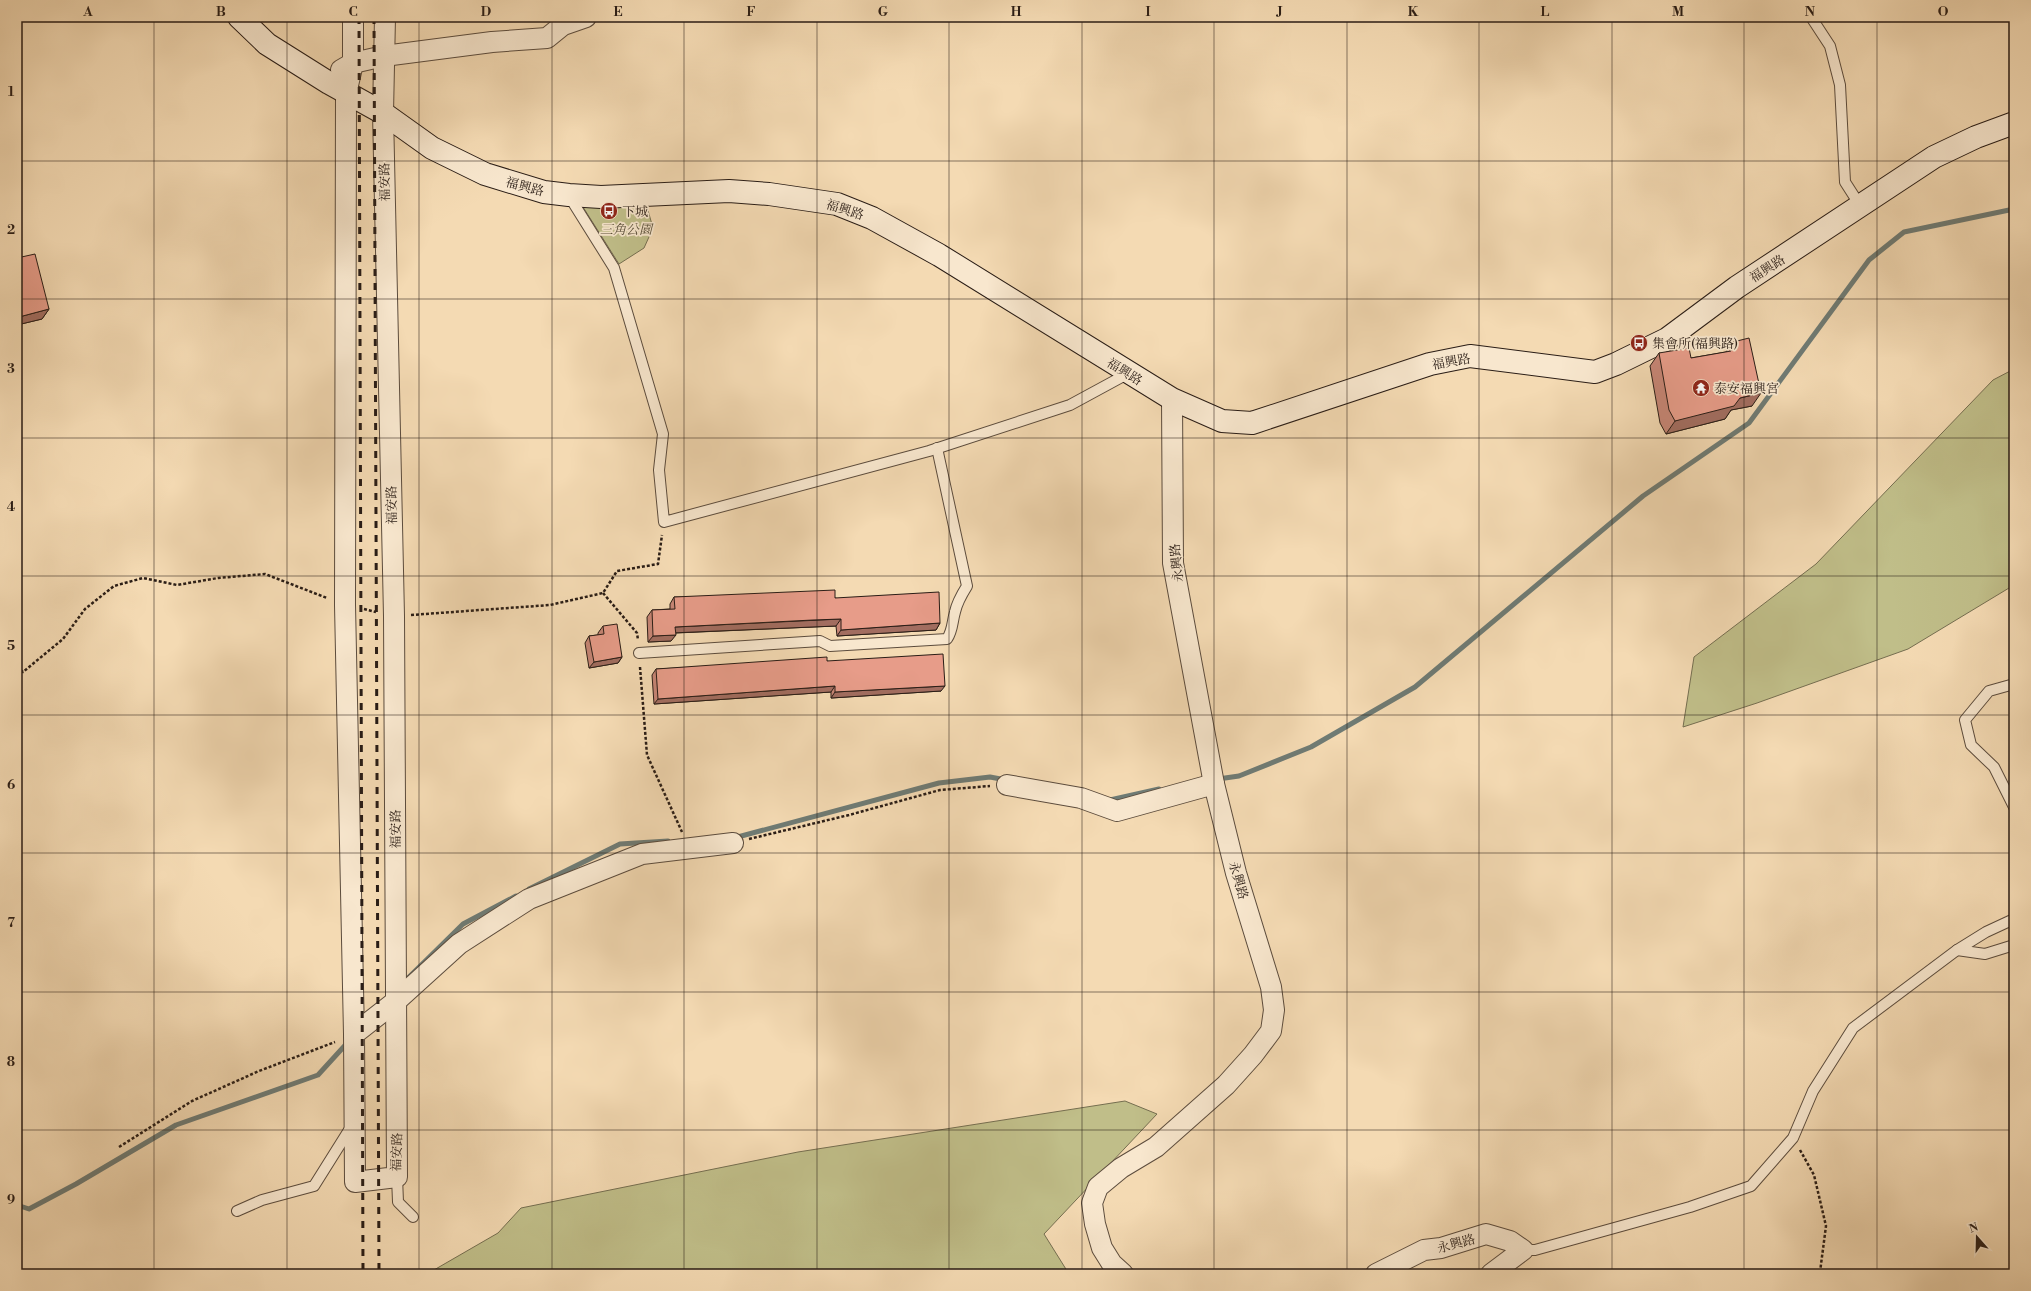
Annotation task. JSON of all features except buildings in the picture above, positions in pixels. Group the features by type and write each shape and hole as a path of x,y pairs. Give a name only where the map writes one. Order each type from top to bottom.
{"street":[{"name":"福興路","path":"238,17 267,44 337,88 383,113 432,148 467,167 509,183 544,192 569,195 601,197 729,191 770,194 837,204 872,218 939,254 1172,399 1222,421 1252,423 1430,364 1470,356 1595,372 1616,364 1667,339 1737,287 1861,207 1934,157 1976,137 2014,123"},
{"path":"353,17 353,63"},
{"name":"福安路","path":"337,88 344,605 354,1034 355,1182 397,1177 394,608 383,113 385,17"},
{"path":"337,88 341,70 353,63 384,56 492,42 547,38 563,25 586,17"},
{"name":"永興路","path":"1123,1274 1112,1264 1102,1248 1095,1224 1092,1202 1098,1187 1121,1168 1156,1148 1226,1085 1253,1055 1271,1031 1274,1010 1271,987 1236,872 1214,784 1173,563 1172,399"},
{"path":"1007,785 1082,798 1117,811 1214,784"},
{"path":"354,1034 395,1002 459,944 529,899 642,854 733,843"},
{"name":"永興路","path":"1376,1274 1424,1250 1441,1248 1486,1234 1510,1241 1523,1250"},
{"path":"1492,1274 1523,1250"}],"lane":[{"path":"1811,17 1830,46 1840,85 1845,182 1861,207"},
{"path":"569,195 614,268 662,434 659,470 664,522 937,448 1070,405 1128,373"},
{"path":"639,653 820,641 830,646 947,639 953,626 954,613 959,599 967,586 937,448"},
{"path":"2014,684 1989,691 1965,720 1971,745 1994,767 2014,807"},
{"path":"1523,1250 1535,1250 1675,1212 1751,1186 1793,1138 1813,1091 1853,1028 1957,950 1986,932 2014,919"},
{"path":"1957,950 1985,954 2014,945"},
{"path":"237,1211 262,1200 314,1186 354,1122"},
{"path":"397,1177 398,1202 413,1217"}],"path":[{"path":"603,593 637,633 647,755 689,848"},
{"path":"733,843 849,815 940,790 1007,785"},
{"path":"119,1147 192,1101 260,1071 354,1034"},
{"path":"1793,1138 1814,1175 1826,1226 1820,1272"}],"green space":[{"name":"三角公園","path":"643,205 647,207 653,228 644,248 619,264 583,207"},
{"path":"2014,369 2014,585 1908,649 1757,703 1683,727 1694,657 1816,564 1993,380"},
{"path":"1125,1101 1157,1114 1044,1234 1069,1274 427,1274 498,1233 521,1208 798,1152"}],"waterway":[{"path":"1218,779 1239,776 1311,747 1415,687 1643,496 1749,423 1869,260 1904,232 2014,209"},
{"path":"734,838 939,783 990,777 1006,780"},
{"path":"1110,800 1159,789"},
{"path":"529,889 620,844 668,841"},
{"path":"406,980 463,924 516,896"},
{"path":"17,1205 29,1209 76,1184 176,1125 318,1075 349,1041"}],"railway":[{"path":"359,17 363,1274"},
{"path":"374,17 379,1274"}],"place":[{"name":"下城","path":"609,211"},
{"name":"集會所(福興路)","path":"1639,343"},
{"name":"泰安福興宮","path":"1701,388"}]}
